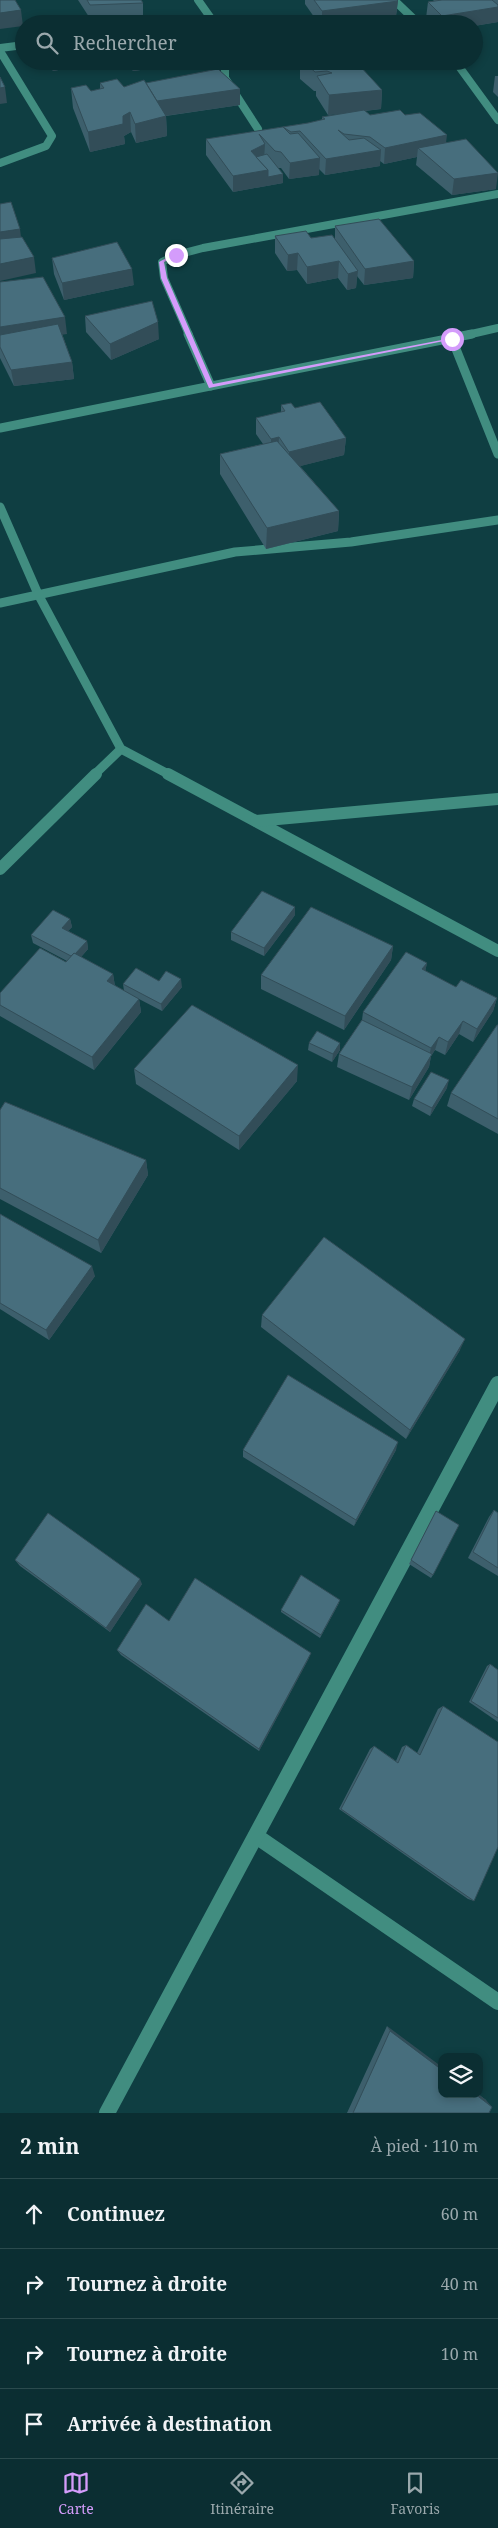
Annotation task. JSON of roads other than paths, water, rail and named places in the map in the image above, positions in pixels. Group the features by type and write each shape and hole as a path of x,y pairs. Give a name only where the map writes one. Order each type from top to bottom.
{"street":[{"path":"198,0 209,15"},
{"path":"394,0 409,15"},
{"path":"0,163 46,146 52,136 0,49 15,46"},
{"path":"225,70 225,78 258,129"},
{"path":"462,70 498,120"},
{"path":"211,386 164,278 162,262 176,255 203,248 498,194"},
{"path":"0,428 452,339 498,328"},
{"path":"452,339 498,454"},
{"path":"0,507 38,594 121,749 498,951"},
{"path":"0,603 235,552 350,542 498,520"},
{"path":"0,869 17,850 121,749"},
{"path":"256,821 498,799"},
{"path":"0,850 17,850"},
{"path":"107,2113 498,1384"},
{"path":"256,1836 498,2002"}]}
